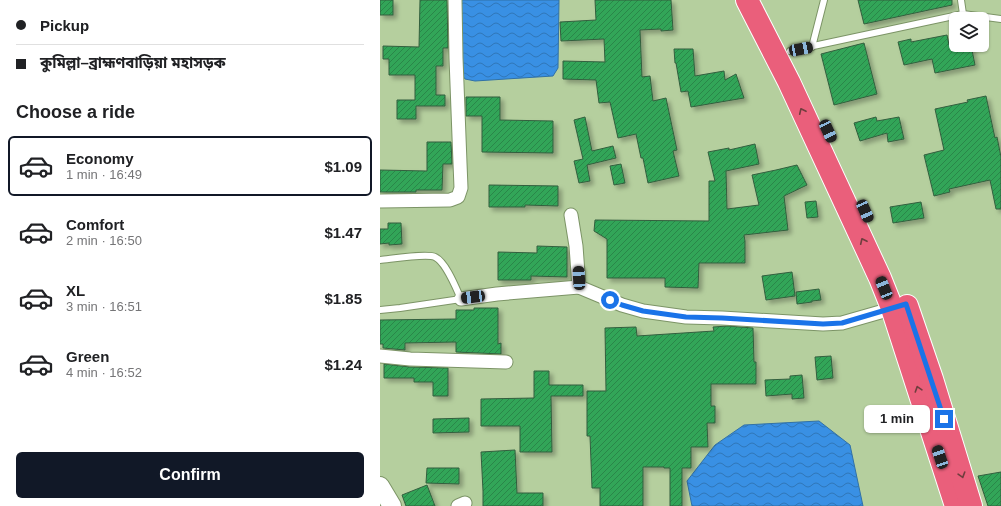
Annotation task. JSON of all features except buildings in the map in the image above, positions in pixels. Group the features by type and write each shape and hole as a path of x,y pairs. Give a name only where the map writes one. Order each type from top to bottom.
{"highway":[{"path":"748,0 790,51 859,198 899,306 932,379 971,506"},
{"path":"764,0 768,24 789,82 880,278 899,306 956,506"}],"street":[{"path":"380,201 445,201 458,197 461,188 455,0"},
{"path":"571,215 576,246 579,287"},
{"path":"461,299 497,294 579,287 622,305 643,311 686,317 823,324 842,323 899,306"},
{"path":"380,356 410,359 506,362"},
{"path":"380,486 392,506"}],"lane":[{"path":"812,47 824,0"},
{"path":"961,0 963,12"},
{"path":"790,51 949,17"},
{"path":"989,17 1001,19"},
{"path":"380,260 428,255 436,257 444,265 452,278 461,299 380,310"}],"water":[{"path":"461,0 559,0 558,68 553,76 475,81 465,79 463,76 460,36"},
{"path":"819,421 850,445 863,506 692,506 687,481 715,445 744,425"}],"route":[{"path":"610,300 643,311 686,317 823,324 842,323 906,304 944,419"}]}
